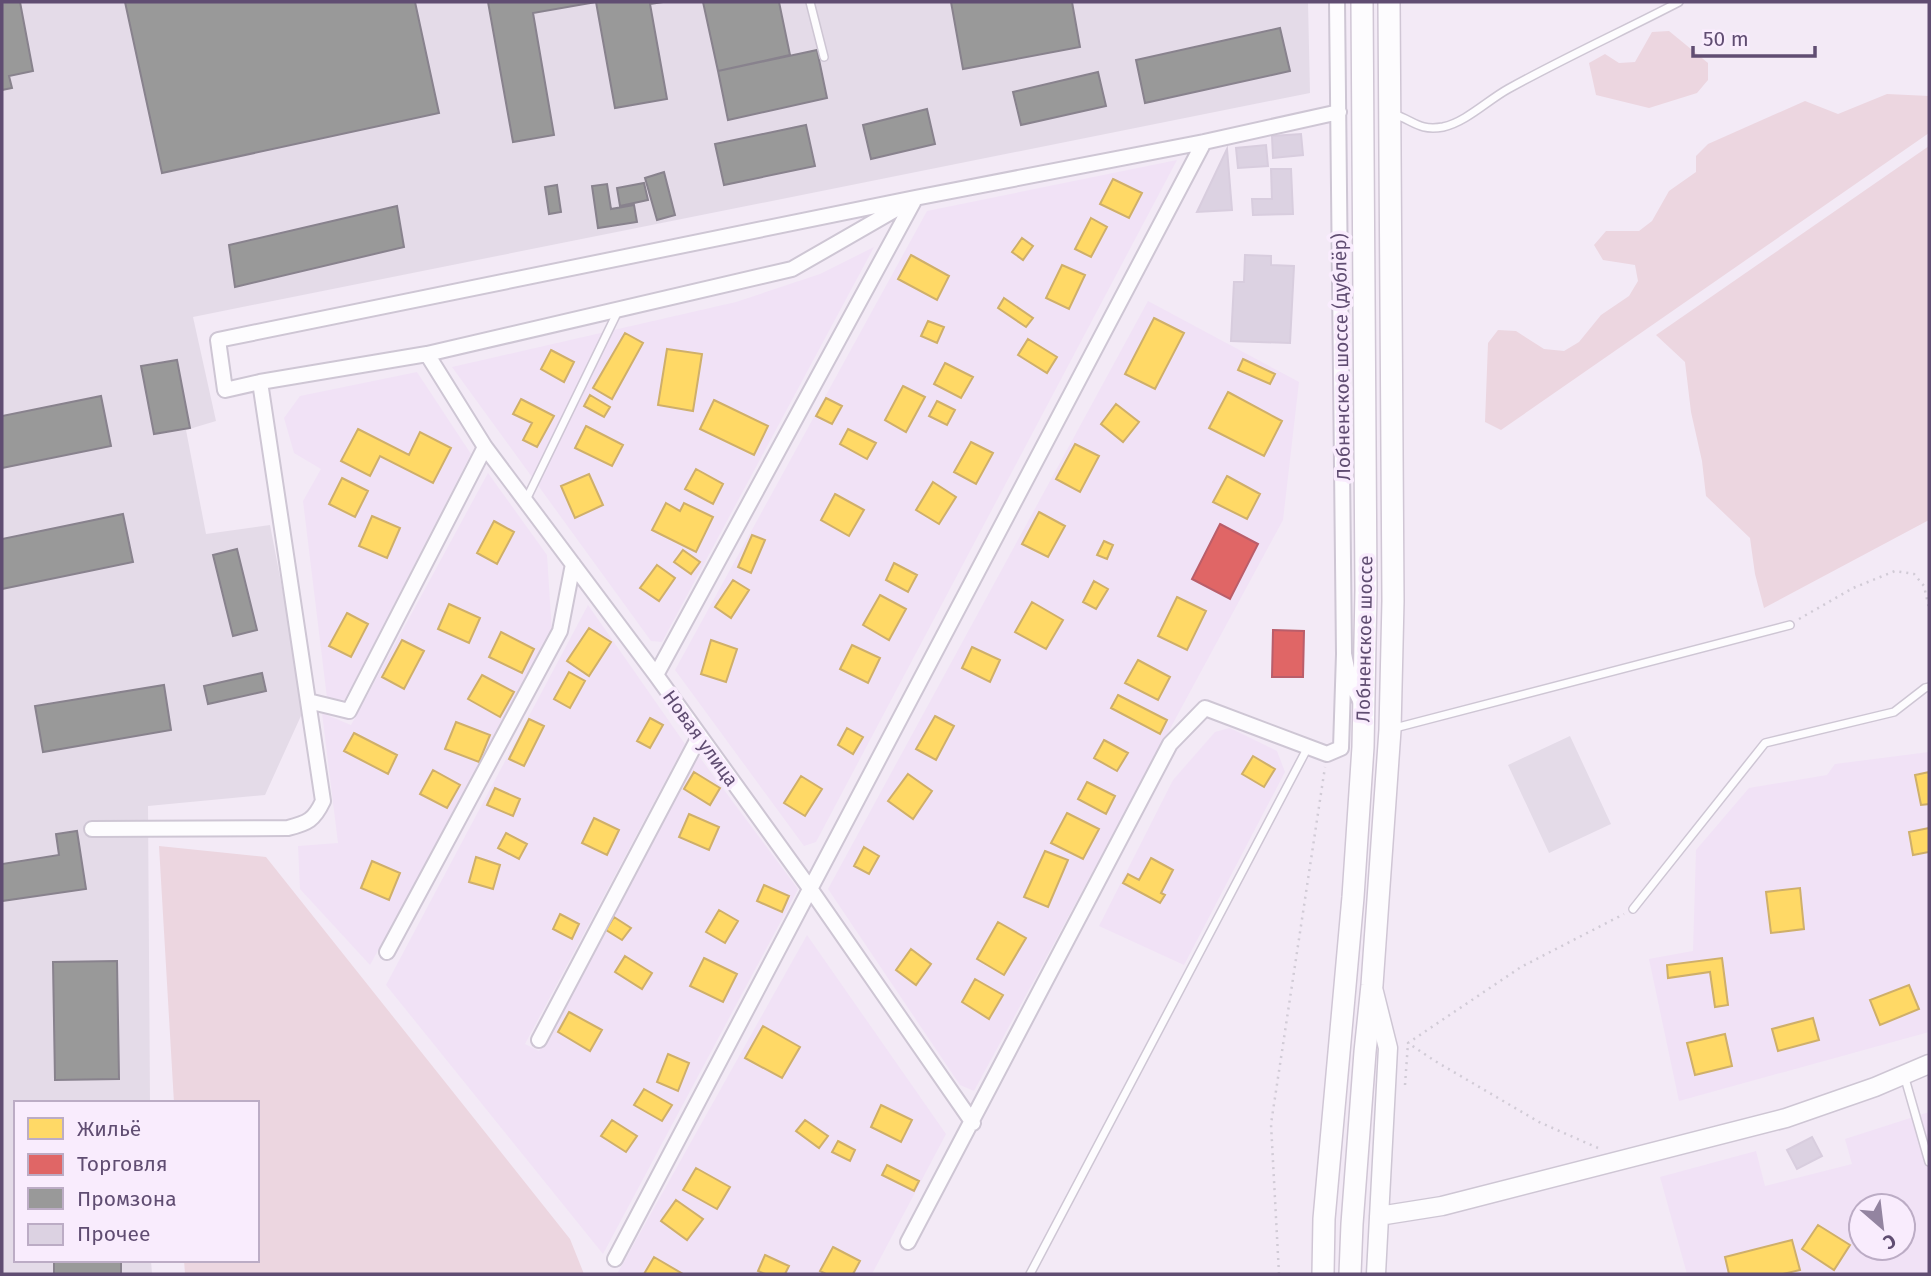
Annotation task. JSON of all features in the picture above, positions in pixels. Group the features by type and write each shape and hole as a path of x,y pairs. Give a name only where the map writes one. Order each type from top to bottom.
{"main road":[{"name":"Лобненское шоссе","path":"1323,1274 1324,1219 1353,897 1363,747 1366,576 1362,2"},
{"name":"Лобненское шоссе","path":"1350,1274 1390,730 1393,601 1389,2"}],"street":[{"name":"Лобненское шоссе (дублёр)","path":"1337,2 1344,654 1349,678 1364,708"},
{"path":"915,198 792,269 427,354 225,390 218,340 915,198 1204,142 1339,112"},
{"path":"615,1259 1204,142"},
{"path":"656,675 915,198"},
{"name":"Новая улица","path":"427,354 485,447 656,675 809,887 973,1123"},
{"path":"92,829 288,828 305,824 317,814 323,801 260,382"},
{"path":"308,701 349,711 485,447"},
{"path":"387,951 560,631 573,564"},
{"path":"908,1242 973,1123 1170,744 1205,708 1328,754 1341,748 1344,654"},
{"path":"539,1040 699,737"},
{"path":"1373,985 1388,1048 1376,1274"},
{"path":"1379,1216 1442,1206 1786,1118 1929,1064"}],"lane":[{"path":"810,2 824,57"},
{"path":"1390,113 1408,119 1414,125 1430,128 1447,126 1506,90 1679,2"},
{"path":"525,500 619,308"},
{"path":"1390,730 1790,625"},
{"path":"1633,909 1765,743 1894,712 1929,687"},
{"path":"1030,1274 1308,746"},
{"path":"1904,1075 1929,1162"}],"path":[{"path":"1790,625 1853,588 1895,571 1914,574 1924,586 1929,608"},
{"path":"1279,1274 1271,1124 1328,754"},
{"path":"1408,1043 1521,967 1633,909"},
{"path":"1404,1093 1408,1043"},
{"path":"1408,1043 1539,1122 1625,1159"},
{"path":"1275,1098 1282,1098"}],"shaded area":[{"path":"2,2 1308,2 1310,93 193,317 216,421 186,430 206,534 270,525 305,707 265,795 148,806 150,1101 14,1101 14,1262 151,1262 152,1274 2,1274"},
{"path":"1669,31 1708,63 1708,80 1697,93 1649,108 1596,95 1589,63 1605,54 1619,63 1635,62 1652,32"},
{"path":"1887,94 1929,96 1929,133 1501,430 1485,422 1488,343 1498,330 1516,331 1544,349 1564,351 1579,342 1601,315 1629,296 1638,281 1635,265 1603,260 1594,245 1606,231 1639,231 1652,221 1669,191 1696,172 1696,156 1708,144 1805,101 1838,114"},
{"path":"1929,146 1929,520 1764,608 1755,574 1750,538 1706,496 1685,362 1656,335"},
{"path":"1177,160 816,842 804,846 675,670 927,211"},
{"path":"874,247 662,642 651,641 452,367 736,302 820,274"},
{"path":"1148,301 1299,382 1283,520 974,1091 960,1085 828,889"},
{"path":"417,372 471,454 345,700 327,698 303,501 321,469 294,453 284,418 300,396"},
{"path":"488,473 547,555 552,633 370,965 300,889 298,846 338,843 322,713 351,725"},
{"path":"588,605 685,744 525,1044 539,1051 698,755 798,889 603,1254 386,985"},
{"path":"1230,728 1277,751 1285,772 1184,965 1099,926 1173,780 1215,732"},
{"path":"1570,736 1611,824 1549,853 1508,765"},
{"path":"1929,752 1929,1032 1679,1101 1649,959 1693,951 1696,850 1749,788 1827,775 1835,764"},
{"path":"159,846 266,857 570,1239 584,1274 185,1274 184,1262 259,1262 259,1101 174,1101"},
{"path":"807,935 946,1134 872,1274 617,1274"},
{"path":"1929,1112 1929,1274 1687,1274 1660,1177 1756,1151 1765,1186 1852,1164 1845,1139"}],"building: Жильё":[{"path":"1113,179 1142,193 1129,218 1100,204"},
{"path":"1091,218 1107,227 1091,257 1075,249"},
{"path":"1022,238 1033,246 1023,260 1012,252"},
{"path":"911,255 949,276 937,300 898,279"},
{"path":"1062,265 1085,275 1069,309 1046,298"},
{"path":"1004,298 1033,318 1026,327 998,308"},
{"path":"1154,318 1184,333 1155,389 1125,374"},
{"path":"928,321 944,327 937,343 921,336"},
{"path":"625,333 643,343 612,399 593,388"},
{"path":"1028,339 1057,357 1047,373 1018,355"},
{"path":"667,349 702,354 693,411 658,405"},
{"path":"551,350 574,362 564,382 541,369"},
{"path":"1243,359 1275,374 1270,384 1238,370"},
{"path":"945,363 973,377 961,398 934,384"},
{"path":"903,386 925,397 906,432 885,420"},
{"path":"1228,392 1282,421 1264,456 1209,428"},
{"path":"590,395 610,407 604,417 584,406"},
{"path":"826,398 842,406 832,424 816,416"},
{"path":"521,399 554,416 537,447 523,440 532,423 513,414"},
{"path":"714,400 768,426 754,455 700,429"},
{"path":"937,401 955,410 947,425 929,416"},
{"path":"1116,404 1139,422 1123,442 1101,424"},
{"path":"586,426 623,445 612,466 575,448"},
{"path":"358,429 409,455 420,432 451,448 433,483 380,456 370,476 341,461"},
{"path":"848,429 876,443 867,459 840,444"},
{"path":"971,442 993,453 976,484 954,472"},
{"path":"1075,444 1099,456 1080,492 1056,479"},
{"path":"696,469 723,484 713,504 685,489"},
{"path":"589,474 603,505 575,518 561,486"},
{"path":"1227,476 1260,494 1247,519 1213,502"},
{"path":"342,478 368,491 355,517 329,504"},
{"path":"933,482 956,497 939,524 916,510"},
{"path":"835,494 864,510 849,536 821,520"},
{"path":"666,503 680,511 684,503 713,517 696,552 652,530"},
{"path":"1039,512 1065,526 1048,557 1022,544"},
{"path":"372,516 400,528 387,558 359,546"},
{"path":"494,521 514,532 497,564 477,553"},
{"path":"752,535 765,540 751,573 738,567"},
{"path":"1104,541 1113,545 1107,559 1097,555"},
{"path":"683,550 700,562 691,574 674,562"},
{"path":"894,563 917,575 908,592 886,580"},
{"path":"657,565 675,578 659,601 640,588"},
{"path":"733,580 749,590 731,618 715,607"},
{"path":"1094,581 1108,589 1096,609 1083,602"},
{"path":"880,595 906,609 889,640 863,625"},
{"path":"1177,597 1206,611 1187,650 1158,636"},
{"path":"1032,602 1063,620 1046,649 1015,632"},
{"path":"449,604 480,618 469,643 438,629"},
{"path":"347,613 368,624 351,657 329,646"},
{"path":"589,628 611,642 589,676 567,661"},
{"path":"501,632 534,649 522,673 489,657"},
{"path":"402,640 424,651 404,689 382,677"},
{"path":"711,640 737,649 726,682 701,674"},
{"path":"852,645 880,658 868,683 840,669"},
{"path":"972,647 1000,660 990,682 962,668"},
{"path":"1138,660 1170,677 1158,700 1125,683"},
{"path":"569,672 585,681 570,708 554,699"},
{"path":"482,675 514,692 500,717 468,699"},
{"path":"1118,695 1167,720 1160,734 1111,708"},
{"path":"935,716 954,726 936,760 916,749"},
{"path":"650,718 663,725 650,748 637,741"},
{"path":"529,719 544,726 524,766 509,759"},
{"path":"456,722 490,735 479,762 445,749"},
{"path":"847,728 863,737 853,754 838,745"},
{"path":"354,733 397,755 388,774 344,751"},
{"path":"1104,740 1128,753 1117,771 1094,758"},
{"path":"1253,756 1275,769 1264,787 1242,774"},
{"path":"433,770 460,785 447,808 420,794"},
{"path":"694,772 720,788 710,805 684,789"},
{"path":"1929,772 1929,804 1921,805 1915,775"},
{"path":"908,774 932,791 913,819 888,801"},
{"path":"801,776 822,789 805,816 784,803"},
{"path":"1087,782 1115,796 1106,814 1078,799"},
{"path":"495,788 520,799 513,816 487,805"},
{"path":"1067,813 1099,829 1083,859 1051,843"},
{"path":"689,814 719,827 709,850 679,837"},
{"path":"594,818 619,830 607,855 582,843"},
{"path":"1929,828 1929,852 1913,855 1909,832"},
{"path":"506,833 527,844 519,859 498,848"},
{"path":"864,847 879,856 869,874 854,866"},
{"path":"1045,851 1068,860 1048,907 1024,897"},
{"path":"476,857 500,865 493,889 469,882"},
{"path":"1151,858 1173,870 1161,893 1165,895 1160,903 1123,883 1128,874 1139,880"},
{"path":"372,861 400,873 389,900 361,888"},
{"path":"764,885 789,896 782,912 757,901"},
{"path":"1800,888 1804,929 1771,933 1766,892"},
{"path":"719,910 738,921 725,943 706,932"},
{"path":"560,914 579,924 572,939 553,929"},
{"path":"614,917 631,928 622,940 606,930"},
{"path":"998,922 1026,938 1004,975 977,959"},
{"path":"911,949 931,964 916,985 896,970"},
{"path":"625,956 652,973 642,989 615,972"},
{"path":"704,958 737,974 723,1002 690,986"},
{"path":"1722,958 1728,1005 1715,1007 1710,972 1668,978 1667,965"},
{"path":"975,979 1003,995 989,1019 962,1002"},
{"path":"1909,985 1919,1009 1880,1025 1870,1000"},
{"path":"569,1012 602,1030 590,1051 558,1032"},
{"path":"1813,1018 1819,1040 1778,1051 1772,1029"},
{"path":"763,1026 800,1047 782,1078 745,1058"},
{"path":"1725,1034 1732,1066 1695,1075 1687,1043"},
{"path":"668,1054 689,1063 678,1091 657,1082"},
{"path":"644,1089 672,1105 662,1121 634,1105"},
{"path":"881,1105 912,1120 901,1142 871,1127"},
{"path":"612,1120 637,1136 626,1152 601,1136"},
{"path":"805,1120 828,1136 819,1148 796,1131"},
{"path":"838,1141 855,1150 850,1161 832,1152"},
{"path":"887,1165 919,1181 914,1191 882,1175"},
{"path":"696,1168 730,1187 717,1209 683,1190"},
{"path":"676,1200 703,1219 687,1240 661,1221"},
{"path":"1818,1225 1847,1243 1847,1250 1834,1270 1802,1249"},
{"path":"1792,1240 1800,1270 1783,1274 1729,1274 1725,1257"},
{"path":"833,1247 860,1261 853,1274 826,1274 820,1271"},
{"path":"765,1255 789,1266 785,1274 765,1274 758,1271"},
{"path":"654,1257 683,1274 644,1274"}],"building: Торговля":[{"path":"1220,524 1258,544 1230,599 1192,579"},
{"path":"1273,630 1304,631 1303,677 1272,677"}],"building: Промзона":[{"path":"2,2 20,2 33,71 9,76 12,88 2,90"},
{"path":"125,2 415,2 439,113 162,173"},
{"path":"488,2 596,2 533,13 554,135 513,142"},
{"path":"596,2 663,2 650,4 667,99 615,108"},
{"path":"703,2 779,2 790,55 718,71"},
{"path":"951,2 1072,2 1080,47 963,69"},
{"path":"1280,28 1290,71 1145,103 1136,60"},
{"path":"817,50 827,98 728,120 718,71"},
{"path":"1098,72 1106,106 1021,125 1013,92"},
{"path":"927,109 935,144 871,159 863,125"},
{"path":"806,125 815,166 724,185 715,144"},
{"path":"664,172 675,215 657,220 645,178"},
{"path":"644,183 648,200 620,206 617,188"},
{"path":"607,184 611,209 634,205 637,222 598,228 592,186"},
{"path":"557,185 561,212 549,214 545,187"},
{"path":"397,206 404,247 235,287 229,245"},
{"path":"177,360 190,428 154,434 141,366"},
{"path":"101,396 111,446 2,468 2,416"},
{"path":"123,514 133,562 2,589 2,539"},
{"path":"237,549 257,630 233,636 213,555"},
{"path":"262,673 266,691 208,704 204,686"},
{"path":"164,685 171,730 43,752 35,706"},
{"path":"77,831 86,889 2,901 2,864 59,855 56,834"},
{"path":"117,961 119,1079 55,1080 53,962"},
{"path":"54,1262 121,1262 121,1274 54,1274"}],"building: Прочее":[{"path":"1301,134 1303,155 1273,158 1272,136"},
{"path":"1266,145 1268,166 1238,168 1236,148"},
{"path":"1227,149 1232,210 1197,212"},
{"path":"1271,169 1291,169 1293,214 1253,215 1252,199 1272,199"},
{"path":"1245,255 1271,256 1271,265 1294,266 1290,343 1231,341 1234,282 1244,282"},
{"path":"1812,1137 1822,1156 1797,1169 1787,1150"}]}
